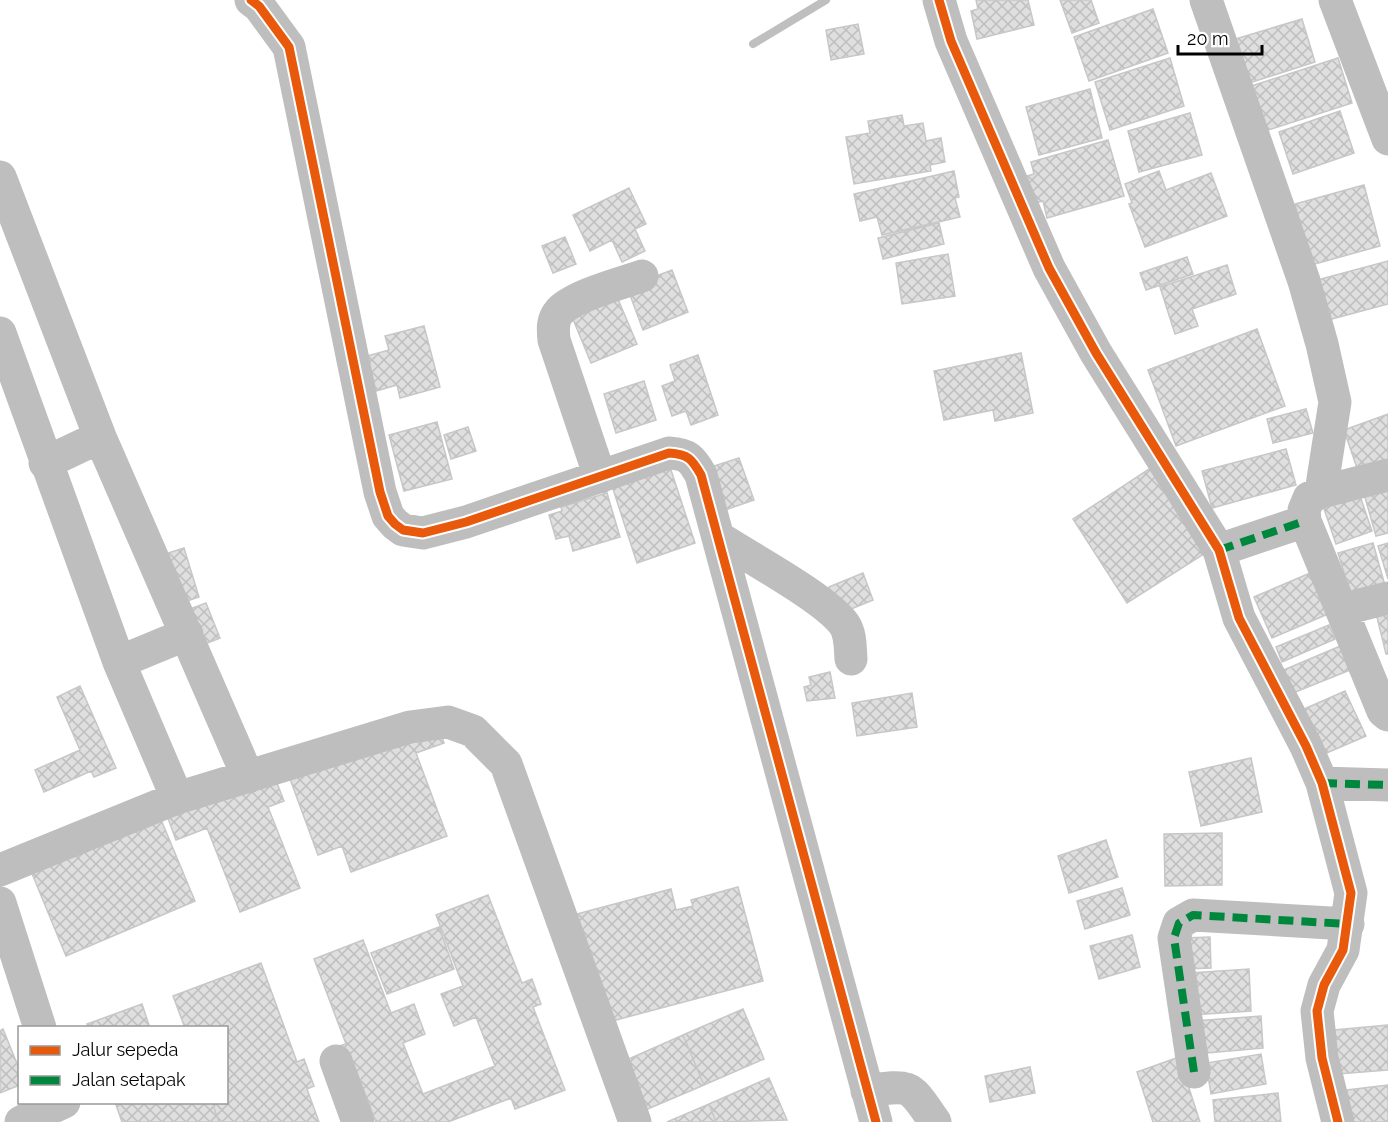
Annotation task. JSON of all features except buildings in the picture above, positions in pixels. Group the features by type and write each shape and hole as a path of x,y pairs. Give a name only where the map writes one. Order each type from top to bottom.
{"street":[{"path":"251,0 259,6 289,47 380,492 388,516 403,530 423,533 466,522 669,453 685,454 693,461 701,475 872,1107 900,1086 911,1089 935,1122"},
{"path":"939,0 951,41 1049,268 1096,353 1220,550 1239,618 1306,746 1322,783 1351,893 1343,950 1324,985 1317,1011 1322,1058 1338,1122"},
{"path":"1206,0 1304,281 1323,344 1335,402 1321,492"},
{"path":"1335,0 1388,139"},
{"path":"0,177 100,437 248,777"},
{"path":"600,477 554,339 553,324 559,312 571,303 642,276"},
{"path":"0,333 45,463 119,662 177,798"},
{"path":"45,463 100,437"},
{"path":"1388,474 1321,492 1309,498 1304,510 1305,521 1344,609 1383,711 1388,715"},
{"path":"1220,550 1305,521"},
{"path":"718,537 825,606 844,624 850,638 851,659"},
{"path":"1344,609 1388,598"},
{"path":"119,662 186,634"},
{"path":"0,870 177,798 410,727 448,722 473,731 506,764 635,1122"},
{"path":"1322,783 1388,785"},
{"path":"0,903 13,984 39,1026"},
{"path":"1194,1072 1174,938 1179,923 1193,915 1348,924"},
{"path":"336,1061 358,1122"},
{"path":"21,1122 60,1104"},
{"path":"65,1104 71,1122"}],"waterway":[{"path":"753,44 826,0"}],"marked path":[{"path":"1219,550 1305,521"},
{"path":"1322,783 1388,785"},
{"path":"1194,1072 1174,938 1179,923 1193,915 1348,924"}],"cycle path":[{"path":"251,0 259,6 289,47 380,492 388,516 395,524 403,530 423,533 466,522 669,453 689,458 701,475 876,1122"},
{"path":"939,0 951,41 1049,268 1096,353 1219,550 1239,618 1306,746 1322,783 1351,893 1343,950 1324,985 1317,1011 1322,1058 1338,1122"}]}
